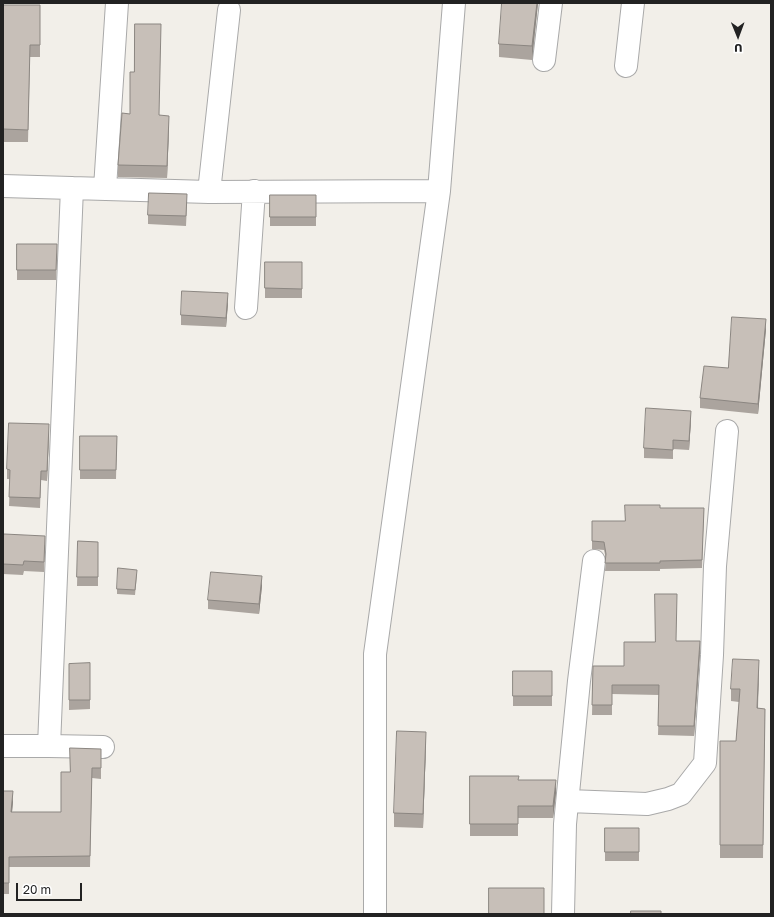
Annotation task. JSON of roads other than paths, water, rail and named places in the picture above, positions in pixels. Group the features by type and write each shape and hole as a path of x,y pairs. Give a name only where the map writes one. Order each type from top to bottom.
{"street":[{"path":"105,188 117,3"},
{"path":"375,914 375,654 439,191 454,3"},
{"path":"544,60 551,3"},
{"path":"626,66 632,3"},
{"path":"209,192 229,10"},
{"path":"3,186 209,192 439,191"},
{"path":"49,746 72,188"},
{"path":"246,308 254,191"},
{"path":"568,801 647,804 668,799 681,794 705,763 712,655 715,566 727,431"},
{"path":"563,914 568,801 579,682 594,561"},
{"path":"3,746 102,747"}]}
